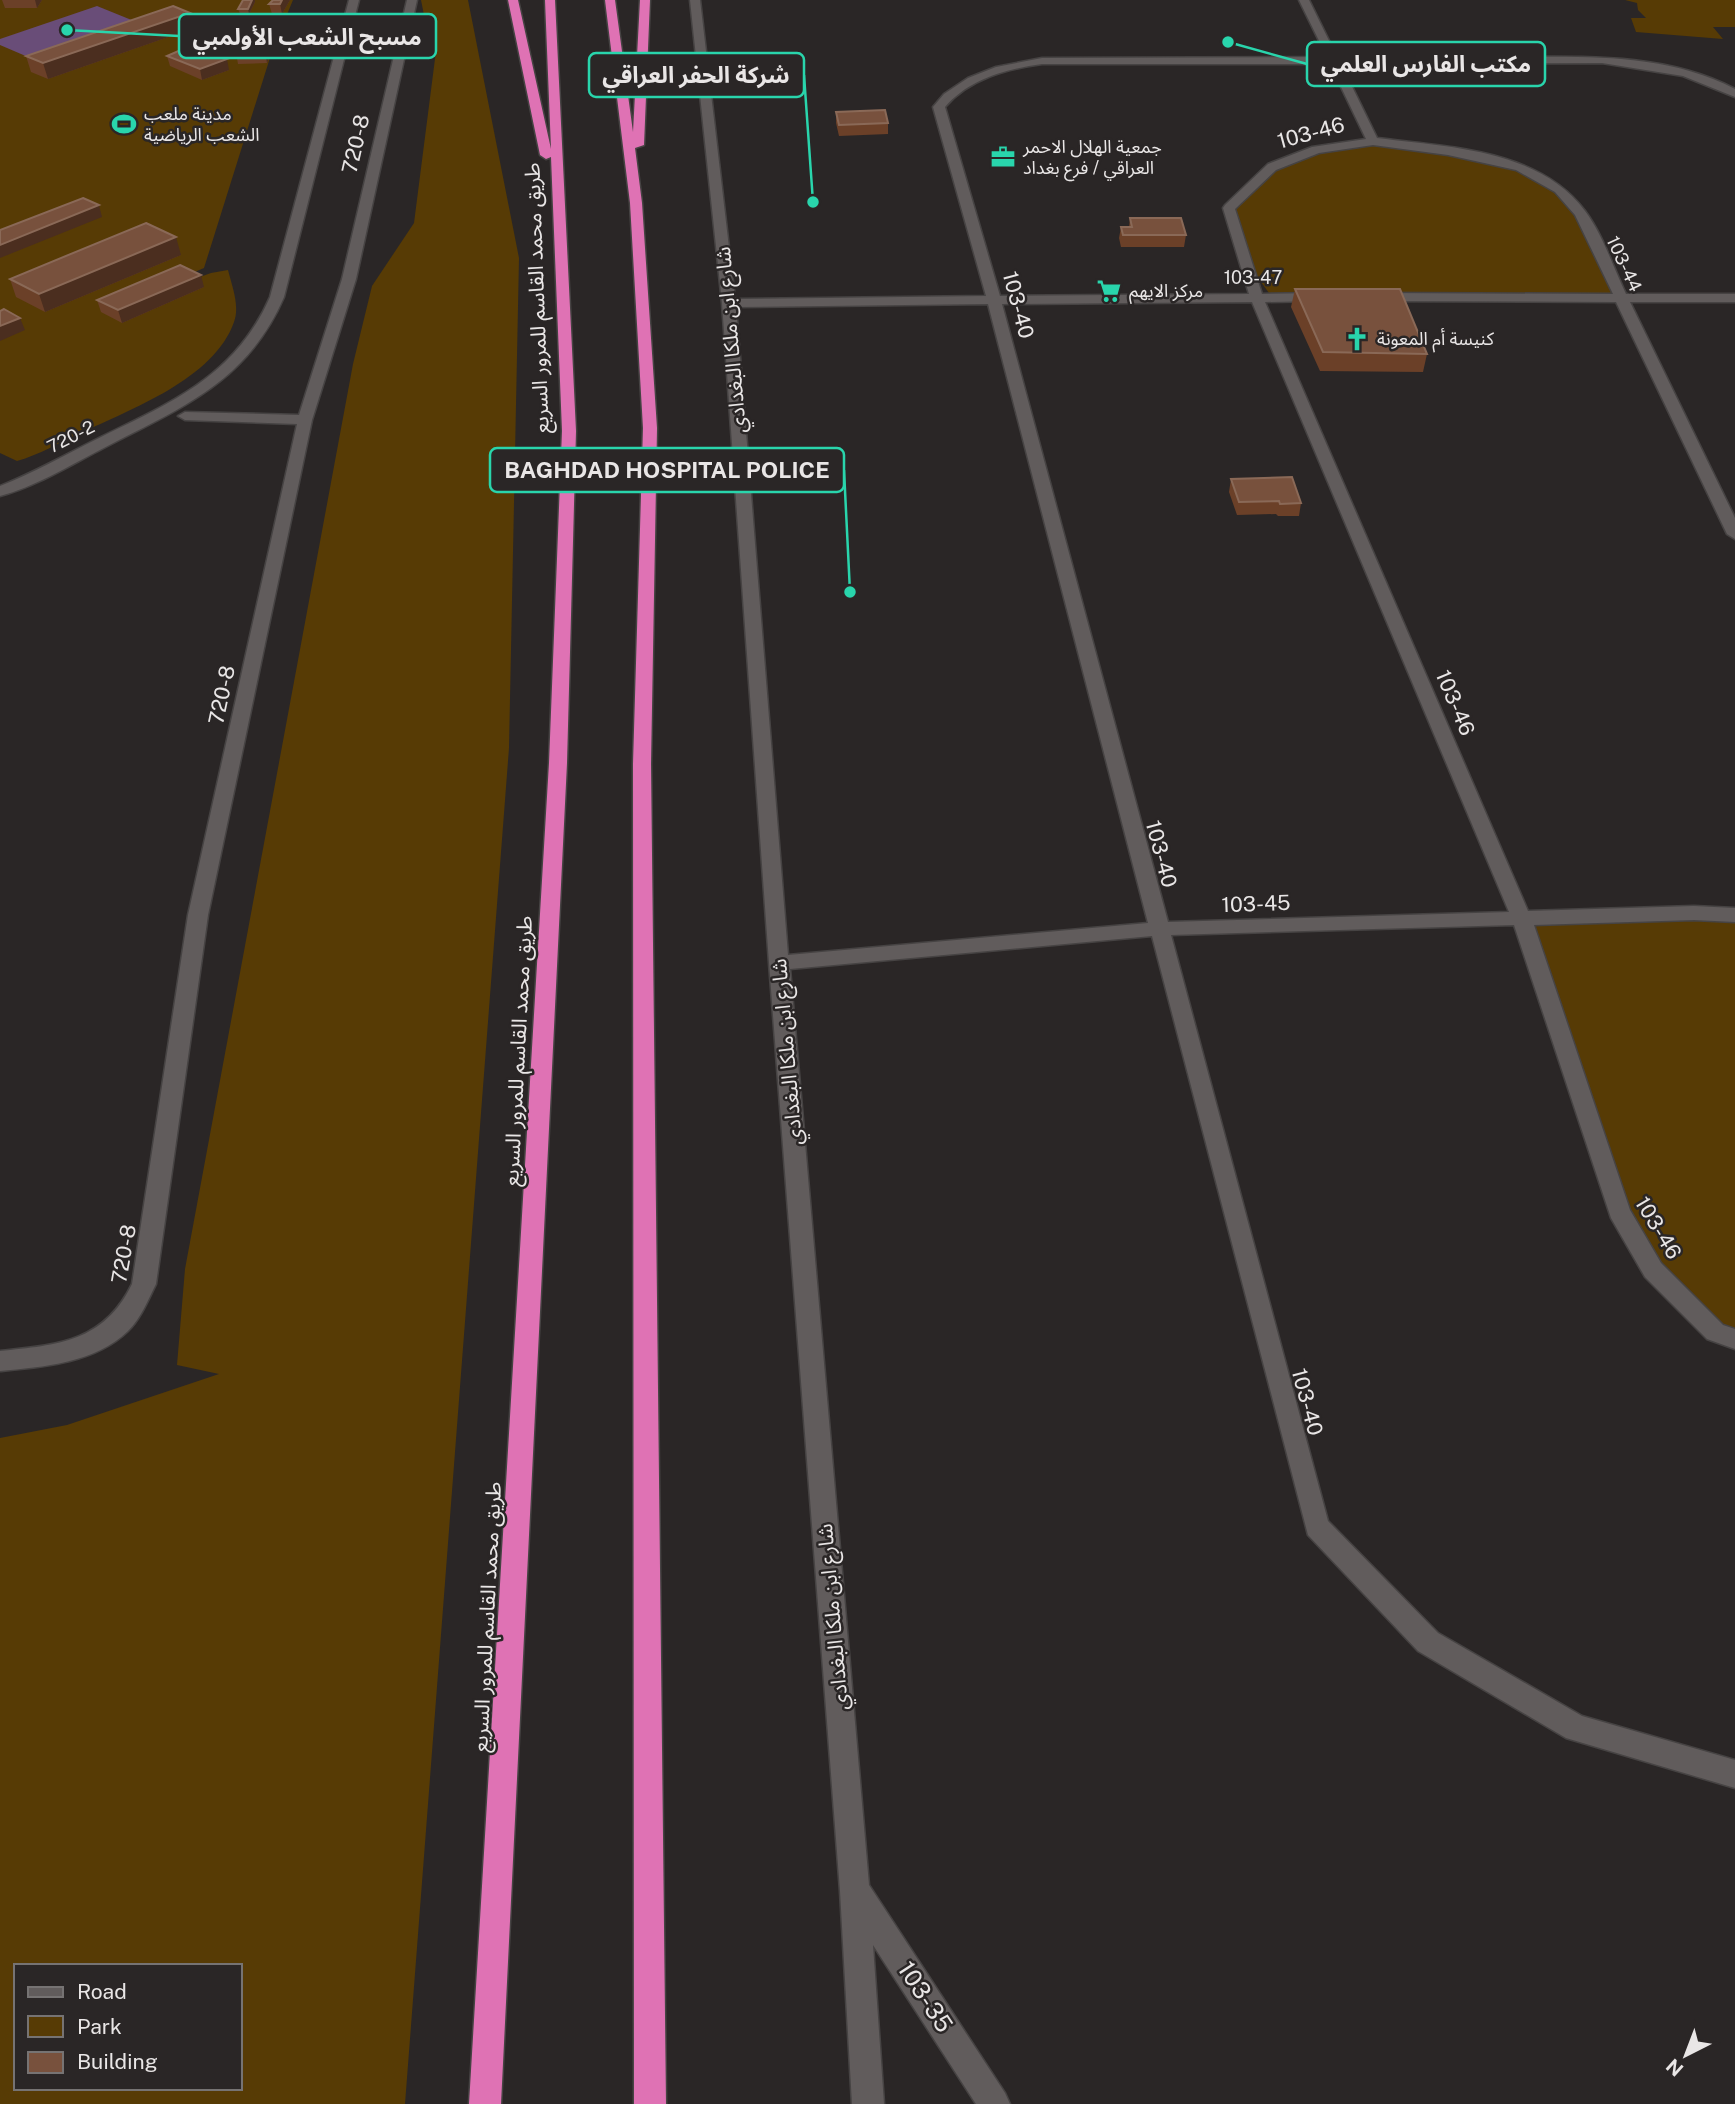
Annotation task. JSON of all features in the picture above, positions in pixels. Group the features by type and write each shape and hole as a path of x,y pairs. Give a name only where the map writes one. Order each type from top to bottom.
{"highway":[{"path":"513,0 558,209"},
{"name":"طريق محمد القاسم للمرور السريع","path":"485,2104 558,763 569,431 550,0"},
{"path":"610,0 636,203 650,428 642,764 650,2104"},
{"path":"636,203 646,1"}],"street":[{"name":"720-8","path":"158,414 214,379 234,363 257,338 272,314 354,0"},
{"name":"720-8","path":"0,1362 75,1351 99,1340 121,1324 136,1304 144,1284 198,915 305,420 349,279 412,0"},
{"name":"شارع ابن ملكا البغدادي","path":"695,0 729,303 779,962 855,1891 869,2104"},
{"path":"1304,0 1373,141"},
{"name":"103-40","path":"1735,94 1687,74 1648,65 1602,60 1042,61 1021,63 990,72 945,98 939,107 994,300 1157,929 1317,1527 1427,1642 1576,1728 1735,1774"},
{"name":"103-44","path":"1373,141 1448,151 1520,167 1559,189 1581,214 1735,534"},
{"name":"103-46","path":"1373,141 1316,150 1272,167 1229,208 1257,298 1522,919 1619,1212 1653,1270 1715,1332 1735,1339"},
{"name":"103-47","path":"729,303 1341,297"},
{"path":"1369,297 1735,298"},
{"name":"720-2","path":"0,491 158,414"},
{"path":"185,416 305,420"},
{"path":"0,473 18,484"},
{"name":"103-45","path":"779,962 1157,929 1693,913 1735,915"},
{"name":"103-35","path":"855,1891 994,2104"}],"green space":[{"name":"مدينة ملعب الشعب الرياضية","path":"0,0 293,0 283,24 317,23 293,43 274,45 204,268 102,312 211,273 228,270 235,296 236,316 224,342 209,360 169,390 123,414 17,461 0,453"},
{"path":"421,0 468,0 519,258 509,748 405,2104 0,2104 0,1438 67,1425 219,1374 177,1365 185,1269 353,364 372,286 414,223 436,51 426,25"},
{"path":"1625,0 1735,0 1735,27 1713,27 1723,39 1636,32 1631,18 1646,18 1638,10 1637,3"},
{"path":"1373,141 1517,162 1581,214 1620,297 1269,293 1245,260 1229,208 1272,167 1316,150"},
{"path":"1735,915 1735,1339 1715,1332 1619,1212 1522,919"}],"shaded area":[{"path":"97,6 134,21 28,57 0,45 0,39"}],"building":[{"path":"243,0 252,0 248,9 238,9"},
{"path":"273,0 282,0 280,4 269,4"},
{"path":"173,6 190,13 43,63 26,56"},
{"path":"192,45 227,59 200,69 167,56"},
{"path":"885,110 888,123 839,125 836,112"},
{"path":"83,198 99,205 0,245 0,230"},
{"path":"1130,218 1181,218 1186,235 1123,235 1121,227 1132,227"},
{"path":"146,223 176,237 39,294 10,279"},
{"path":"180,265 201,275 118,310 97,300"},
{"name":"كنيسة أم المعونة","path":"1295,289 1400,289 1427,354 1323,352"},
{"path":"4,309 20,318 0,326 0,311"},
{"path":"1292,477 1301,503 1239,502 1231,479"}],"place":[{"name":"مسبح الشعب الأولمبي","path":"67,30"},
{"name":"مكتب الفارس العلمي","path":"1228,42"},
{"name":"مدينة ملعب الشعب الرياضية","path":"124,124"},
{"name":"جمعية الهلال الاحمر العراقي / فرع بغداد","path":"1003,157"},
{"name":"شركة الحفر العراقي","path":"813,202"},
{"name":"مركز الايهم","path":"1109,291"},
{"name":"كنيسة أم المعونة","path":"1357,339"},
{"name":"BAGHDAD HOSPITAL POLICE","path":"850,592"}]}
